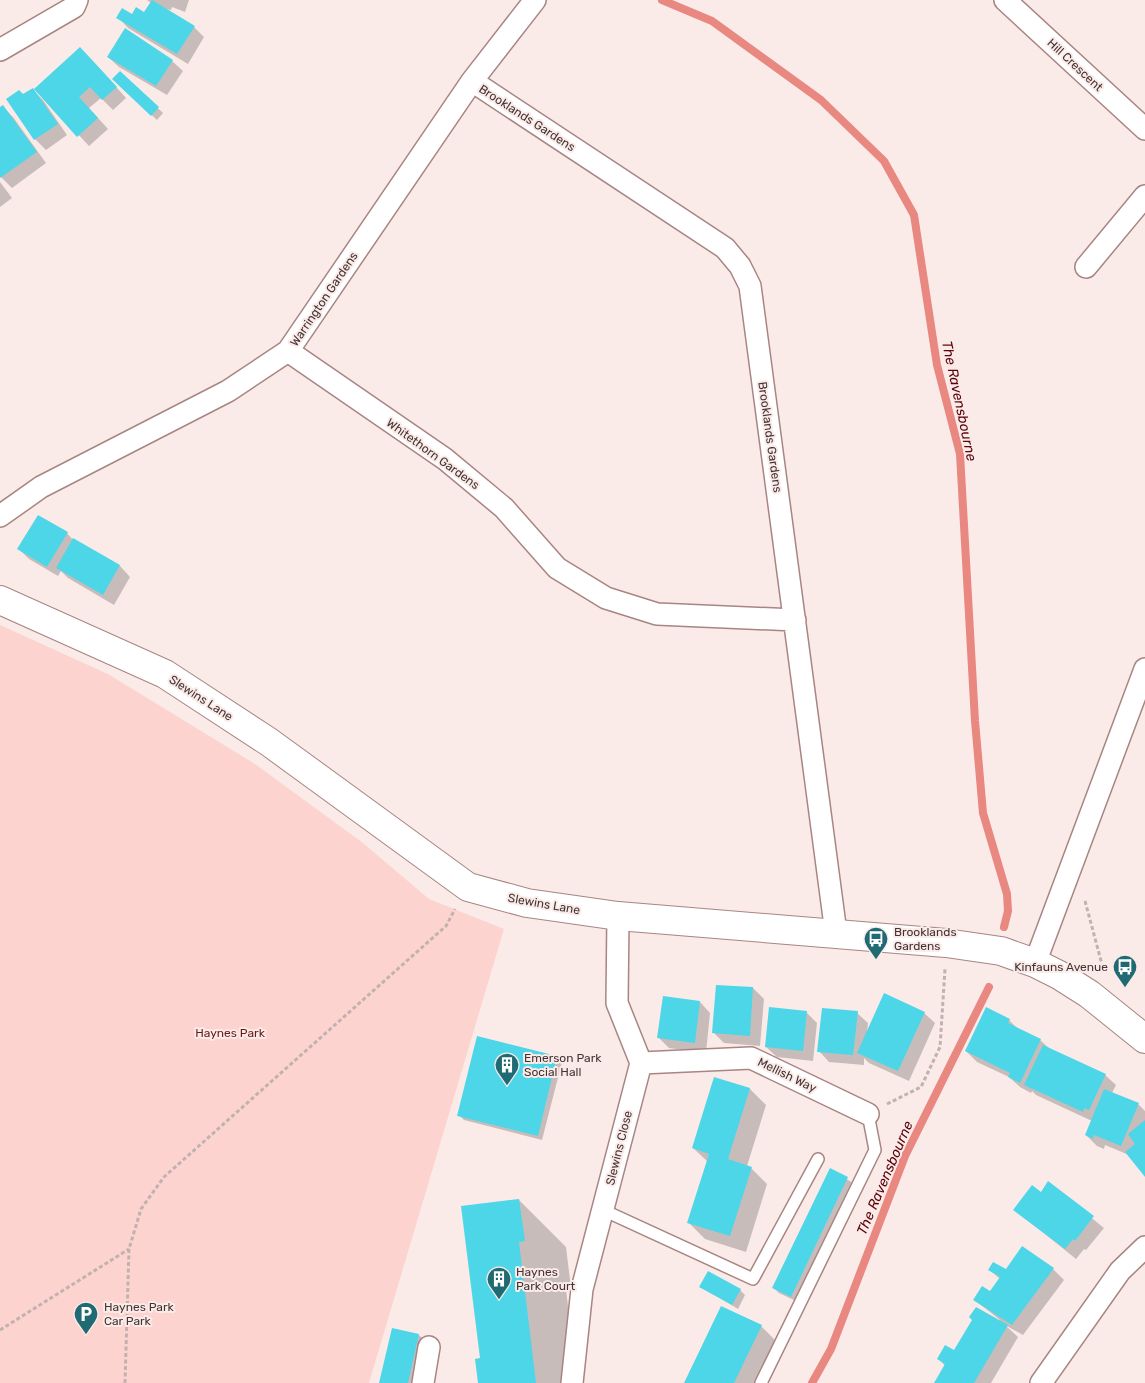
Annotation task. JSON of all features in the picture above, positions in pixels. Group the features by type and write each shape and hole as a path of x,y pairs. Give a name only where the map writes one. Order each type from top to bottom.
{"street":[{"name":"Warrington Gardens","path":"0,516 41,487 228,391 288,352 472,81 535,0"},
{"name":"Hill Crescent","path":"1005,0 1145,129"},
{"path":"0,50 71,2"},
{"name":"Brooklands Gardens","path":"472,81 725,248 740,266 750,286 836,934"},
{"path":"1086,267 1145,196"},
{"name":"Whitethorn Gardens","path":"288,352 445,459 504,508 557,568 606,598 657,614 795,620"},
{"name":"Slewins Lane","path":"0,600 165,674 268,742 468,887 527,904 618,916 946,943 1001,951 1036,963 1059,975 1102,1005 1145,1039"},
{"path":"1036,963 1144,671"},
{"path":"618,916 617,1003 641,1063"},
{"name":"Mellish Way","path":"641,1063 751,1058 868,1114"},
{"name":"Slewins Close","path":"572,1383 582,1289 641,1063"},
{"path":"1041,1383 1120,1271 1145,1247"},
{"path":"423,1383 429,1347"}],"lane":[{"path":"761,1383 875,1150 868,1114"},
{"path":"603,1210 753,1280 818,1159"}],"path":[{"path":"1064,886 1084,899 1109,990 1102,1005"},
{"path":"125,1383 129,1249 141,1210 164,1177 446,926 468,887"},
{"path":"868,1114 921,1087 940,1047 945,999 946,943"},
{"path":"0,1330 129,1249"}],"green space":[{"name":"Haynes Park","path":"0,625 108,674 255,764 363,843 429,899 504,929 369,1383 0,1383"}],"building":[{"path":"152,0 195,26 177,54 116,18 122,8 132,14 136,7 144,12"},
{"path":"125,28 173,60 156,86 107,57"},
{"path":"80,47 117,87 102,100 90,87 79,97 98,118 77,137 34,89"},
{"path":"120,71 159,107 151,116 112,79"},
{"path":"33,88 58,124 34,140 6,99 19,90 23,94"},
{"path":"3,105 37,152 0,178 0,107"},
{"path":"38,515 68,532 47,567 17,549"},
{"path":"73,538 120,565 103,595 56,568"},
{"path":"716,985 753,987 750,1036 712,1033"},
{"path":"884,993 925,1012 898,1071 857,1053"},
{"path":"663,996 700,1001 695,1043 657,1038"},
{"path":"769,1007 807,1011 803,1051 765,1047"},
{"path":"986,1007 1010,1019 1008,1023 1041,1039 1020,1083 1008,1077 1010,1073 965,1051"},
{"path":"822,1008 858,1011 853,1055 817,1052"},
{"name":"Emerson Park Social Hall","path":"477,1036 557,1056 538,1136 457,1116"},
{"path":"1043,1045 1106,1074 1089,1110 1084,1108 1083,1112 1024,1085"},
{"path":"714,1077 750,1088 728,1159 752,1167 730,1236 687,1223 709,1154 692,1148"},
{"path":"1104,1089 1139,1103 1121,1146 1094,1135 1093,1139 1085,1135"},
{"path":"1145,1120 1145,1177 1125,1152 1135,1144 1128,1134"},
{"path":"830,1168 848,1177 791,1297 772,1288"},
{"path":"1048,1181 1094,1216 1075,1241 1073,1239 1065,1249 1013,1210 1032,1185 1041,1192"},
{"name":"Haynes Park Court","path":"519,1199 525,1241 519,1242 536,1383 478,1383 475,1359 480,1358 461,1206"},
{"path":"1022,1246 1054,1268 1012,1325 973,1300 982,1286 990,1291 1000,1277 988,1270 993,1262 1006,1269"},
{"path":"708,1271 741,1289 732,1305 699,1287"},
{"path":"721,1306 762,1325 734,1383 684,1383"},
{"path":"976,1307 1008,1325 974,1383 934,1383 945,1364 937,1359 945,1345 954,1350 972,1320 969,1317"},
{"path":"392,1328 419,1334 408,1383 379,1383"}],"waterway":[{"name":"The Ravensbourne","path":"662,0 712,21 821,100 884,161 914,215 937,365 960,454 975,721 983,813 1007,894 1008,911 1004,927"},
{"name":"The Ravensbourne","path":"812,1383 831,1349 905,1156 989,987"}],"place":[{"name":"Brooklands Gardens","path":"876,960"},
{"name":"Kinfauns Avenue","path":"1125,988"},
{"name":"Emerson Park Social Hall","path":"507,1086"},
{"name":"Haynes Park Court","path":"499,1300"},
{"name":"Haynes Park Car Park","path":"86,1335"}]}
